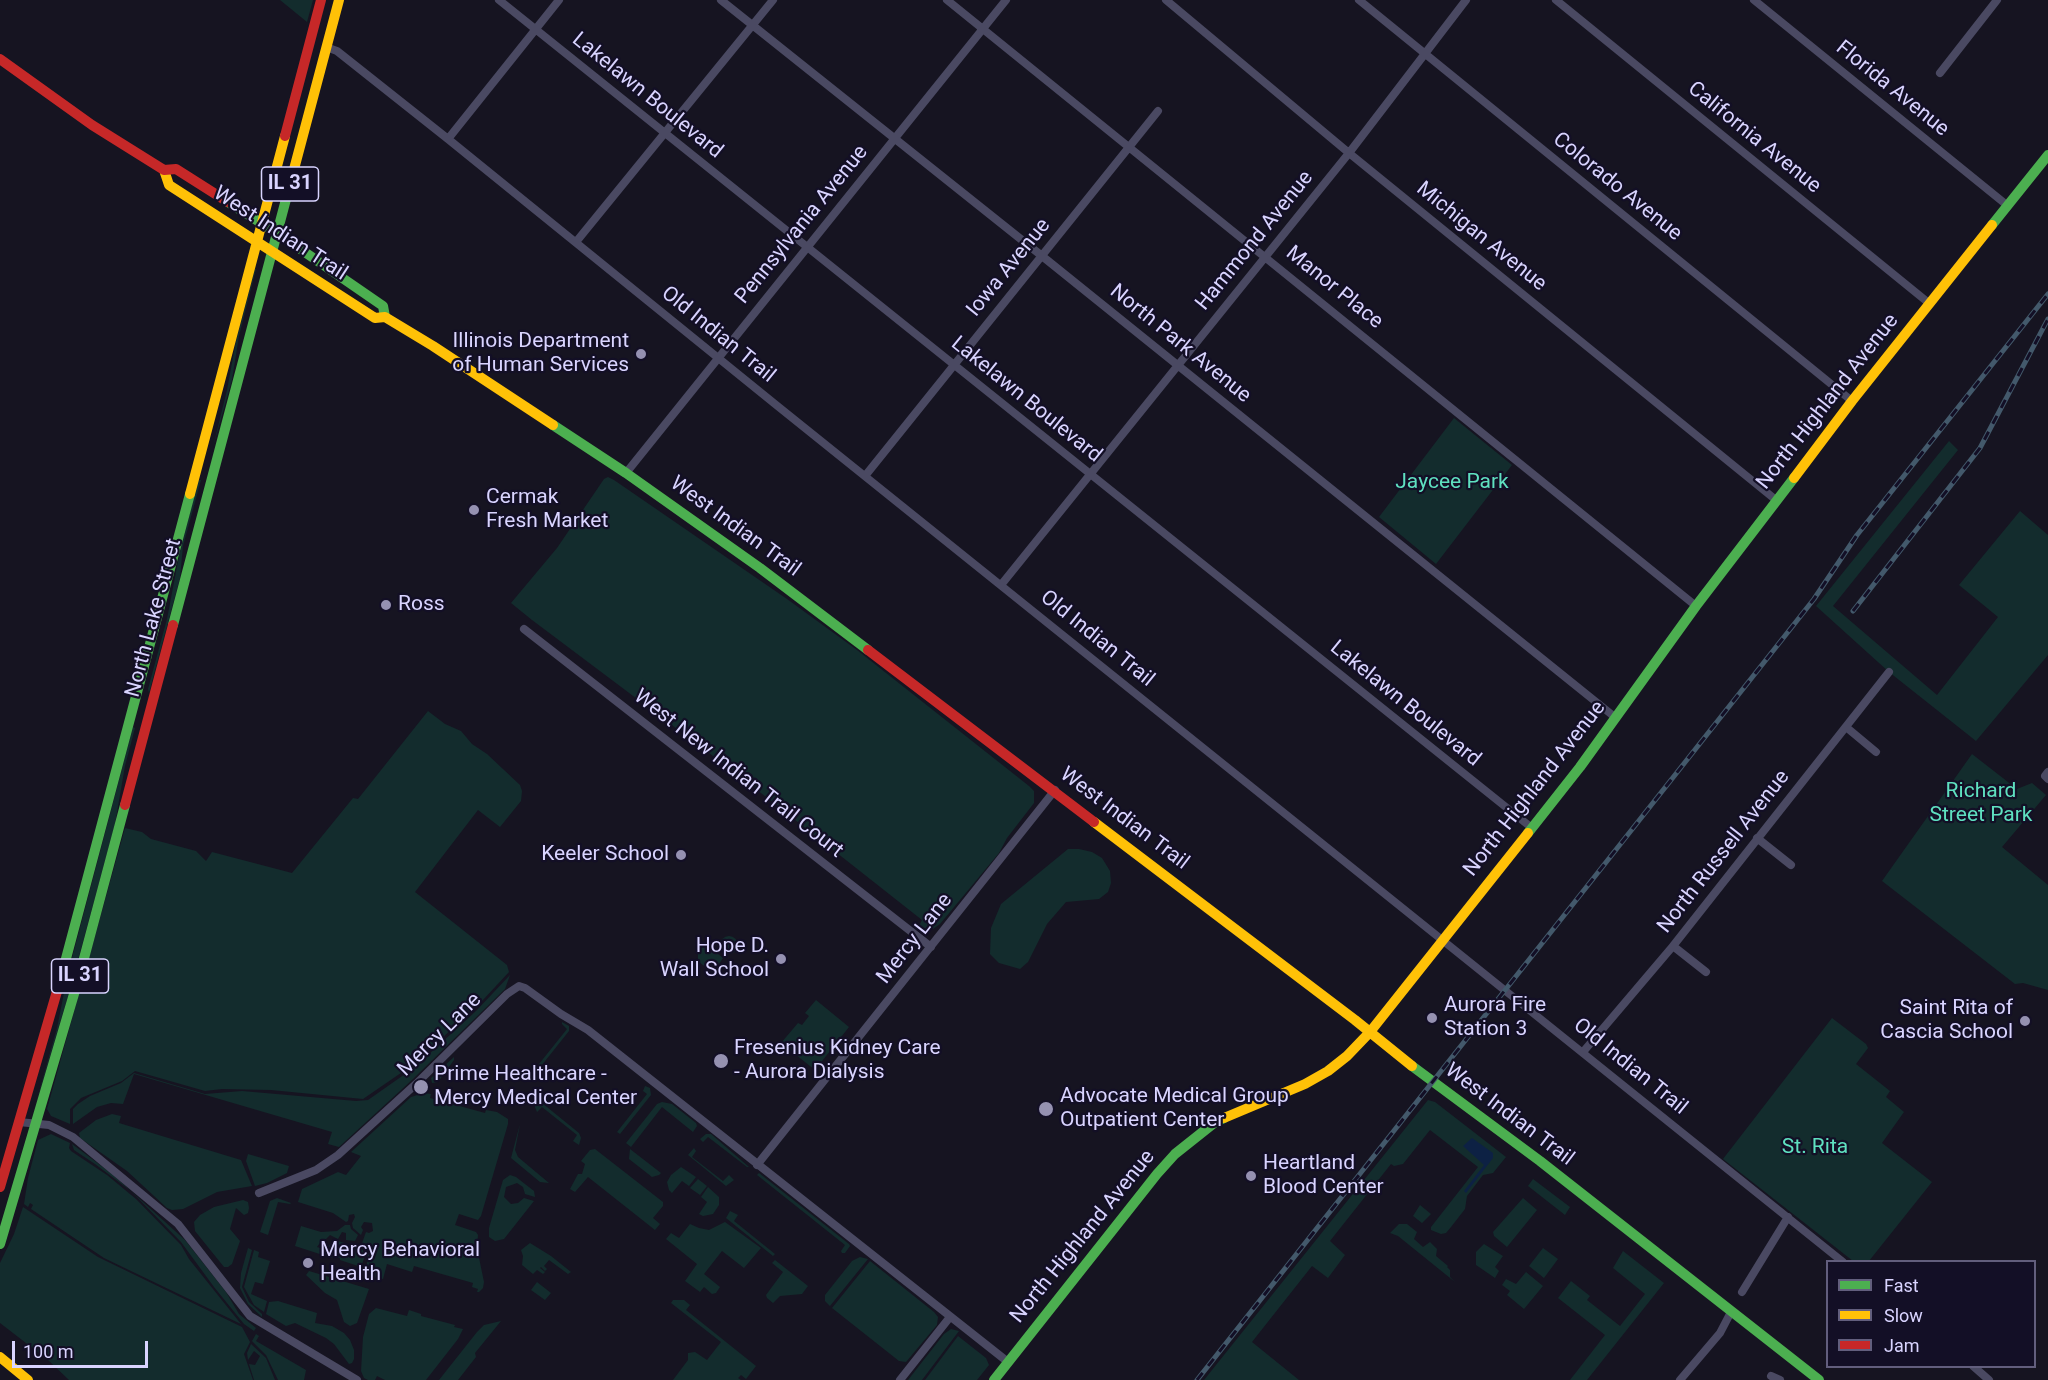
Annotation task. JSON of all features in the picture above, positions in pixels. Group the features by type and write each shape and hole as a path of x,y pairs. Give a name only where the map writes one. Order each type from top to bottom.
{"main road":[{"name":"North Lake Street","path":"0,1187 76,924 321,0"},
{"name":"North Lake Street","path":"0,1244 79,977 339,0"},
{"name":"West Indian Trail","path":"0,59 92,125 164,170 170,185 375,318 385,317 626,473 760,568 1531,1154 1819,1380"},
{"name":"North Highland Avenue","path":"994,1380 1157,1174 1182,1148 1214,1123 1328,1071 1347,1056 1370,1032 1532,828 1616,718 1696,606 1852,401 2048,155"},
{"name":"West Indian Trail","path":"164,170 176,169 277,233 383,306 385,317"},
{"path":"0,1357 28,1380"}],"street":[{"name":"Lakelawn Boulevard","path":"499,0 1532,828"},
{"path":"448,138 559,0"},
{"name":"North Park Avenue","path":"721,0 1616,718"},
{"path":"576,242 773,0"},
{"name":"Manor Place","path":"947,0 1696,606"},
{"name":"Pennsylvania Avenue","path":"626,473 1006,0"},
{"name":"Michigan Avenue","path":"1166,0 1349,153 1776,500"},
{"name":"Colorado Avenue","path":"1359,0 1852,401"},
{"name":"Hammond Avenue","path":"1001,585 1349,153 1466,0"},
{"name":"California Avenue","path":"1556,0 1930,304"},
{"name":"Florida Avenue","path":"1754,0 2008,206"},
{"path":"1940,73 1997,0"},
{"name":"Old Indian Trail","path":"326,48 337,51 448,138 617,277 1841,1260"},
{"name":"Iowa Avenue","path":"865,476 1158,111"},
{"name":"West New Indian Trail Court","path":"524,629 931,947"},
{"name":"North Russell Avenue","path":"1583,1052 1673,946 1889,672"},
{"path":"1846,727 1876,752"},
{"name":"Mercy Lane","path":"758,1165 1054,790"},
{"path":"1757,838 1791,865"},
{"path":"1673,946 1706,972"},
{"name":"Mercy Lane","path":"259,1193 316,1170 338,1155 417,1083 507,994 519,986 525,987 561,1014 588,1030 1008,1362"},
{"path":"19,1122 49,1125 67,1133 119,1173 178,1224 250,1316 357,1380"},
{"path":"1742,1292 1788,1217"},
{"path":"1680,1380 1720,1333 1731,1312"},
{"path":"900,1380 950,1317"},
{"path":"1975,1368 1989,1380"},
{"path":"1771,1376 1780,1380"}],"green space":[{"path":"280,0 313,0 307,22"},
{"path":"255,269 239,336 232,380 213,447 236,341"},
{"name":"Jaycee Park","path":"1454,418 1512,465 1436,564 1379,517"},
{"path":"1949,441 1958,450 1833,606 1937,695 1998,617 1959,585 2020,511 2048,535 2048,655 1976,741 1889,672 1816,606"},
{"path":"608,477 787,599 857,650 1034,791 1034,803 1007,838 999,853 940,924 933,929 919,926 922,920 733,771 511,603 557,548 604,479"},
{"path":"198,480 201,480 183,546 180,578 149,693 148,689 167,619 179,556"},
{"path":"428,711 445,724 461,731 472,744 487,754 520,785 522,791 521,801 500,827 478,810 415,892 507,965 509,972 482,1001 414,1064 363,1099 271,1090 205,1091 135,1071 122,1081 81,1098 70,1109 70,1124 51,1116 47,1109 125,828 142,832 151,839 196,851 206,861 212,852 292,873 353,798 358,799"},
{"path":"133,727 135,728 125,766 115,824 71,986 34,1110 57,1028 68,973"},
{"name":"Richard Street Park","path":"1972,754 2017,789 2032,783 2046,795 2002,847 2048,885 2048,990 2023,983 2015,984 1882,881"},
{"path":"1068,849 1092,852 1102,858 1110,871 1111,883 1108,892 1099,899 1066,902 1047,924 1028,962 1020,969 999,963 990,954 991,928 1001,904"},
{"path":"729,936 735,939 738,945 735,951 729,954 723,951 720,945 723,939"},
{"path":"702,947 712,949 723,958 713,973 698,961 698,952"},
{"path":"510,975 505,989 339,1147 328,1144 332,1132 134,1074 123,1104 111,1103 97,1107 73,1124 73,1109 78,1104 90,1096 121,1083 134,1073 205,1094 242,1091 356,1101 368,1100 415,1067 476,1011"},
{"path":"816,1000 849,1027 815,1070 781,1043 798,1023 802,1025 809,1016 805,1013"},
{"name":"St. Rita","path":"1832,1018 1866,1044 1868,1048 1856,1064 1890,1091 1886,1097 1904,1112 1882,1143 1932,1182 1870,1260 1852,1260 1723,1159"},
{"path":"562,1022 569,1026 569,1031 530,1080 527,1079 567,1029"},
{"path":"454,1057 438,1082 432,1083 431,1078"},
{"path":"645,1086 650,1088 651,1095 620,1134 617,1132 647,1094 643,1091"},
{"path":"424,1093 431,1094 430,1098 485,1113 486,1110 497,1112 508,1119 481,1216 478,1220 459,1214 455,1225 476,1232 478,1235 477,1248 484,1282 479,1292 477,1292 478,1289 472,1287 473,1283 414,1266 412,1272 387,1264 383,1279 373,1277 375,1270 367,1268 367,1250 361,1246 366,1232 373,1231 372,1223 364,1222 361,1235 353,1228 354,1214 349,1215 346,1222 333,1213 298,1202 302,1189 338,1172 346,1175 361,1156 351,1152 411,1097"},
{"path":"532,1100 542,1103 579,1133 581,1138 579,1145 573,1141 577,1135 542,1107 537,1112"},
{"path":"1428,1100 1435,1102 1506,1157 1493,1173 1483,1175 1467,1196 1465,1209 1451,1227 1446,1233 1441,1234 1431,1230 1478,1167 1430,1130 1403,1164 1394,1166 1391,1164 1330,1241 1345,1255 1328,1278 1312,1266 1252,1342 1299,1380 1204,1380"},
{"path":"662,1102 672,1104 696,1123 697,1126 693,1132 662,1107 631,1147 626,1143 657,1104"},
{"path":"112,1114 121,1116 119,1123 241,1160 252,1186 217,1192 183,1209 167,1208 127,1171 80,1138 79,1133 96,1120"},
{"path":"520,1124 515,1150 518,1157 549,1183 540,1182 511,1158"},
{"path":"51,1134 70,1143 71,1151 107,1175 136,1199 181,1245 189,1259 241,1324 104,1258 31,1209 33,1205 30,1203 28,1207 24,1204 38,1140"},
{"path":"706,1134 711,1134 749,1167 708,1137 703,1142 700,1139"},
{"path":"72,1144 111,1173 130,1190 74,1150"},
{"path":"694,1148 696,1151 692,1157 723,1181 729,1175 734,1180 726,1186 688,1155"},
{"path":"595,1149 663,1202 663,1206 653,1218 660,1224 655,1230 588,1177 575,1192 570,1189 578,1174 582,1174 585,1164 581,1161 590,1150"},
{"path":"630,1149 661,1173 652,1177 629,1159"},
{"path":"248,1154 289,1166 287,1173 255,1186 246,1161"},
{"path":"681,1167 696,1177 689,1186 682,1181 672,1193 667,1182 671,1175"},
{"path":"759,1173 849,1244 845,1253 841,1251 845,1245 757,1175"},
{"path":"510,1175 534,1191 535,1197 525,1194 523,1187 517,1183 506,1187 504,1197 511,1204 518,1203 524,1198 534,1201 504,1239 495,1241 489,1237 489,1228 503,1180"},
{"path":"698,1179 707,1186 700,1195 690,1188"},
{"path":"1533,1179 1570,1207 1565,1215 1528,1186"},
{"path":"708,1187 719,1197 719,1205 713,1214 703,1216 699,1214 707,1202 701,1197"},
{"path":"132,1192 185,1240 226,1292 239,1314 256,1328 254,1331 244,1324 181,1242"},
{"path":"277,1198 291,1203 278,1202 268,1235 260,1232 270,1201"},
{"path":"1523,1198 1537,1210 1507,1247 1494,1236 1493,1232"},
{"path":"243,1200 248,1202 248,1213 244,1215 236,1208 230,1229 240,1241 232,1264 224,1267 195,1231 194,1222 200,1215 214,1207"},
{"path":"1420,1205 1431,1214 1422,1223 1413,1216"},
{"path":"23,1207 98,1257 242,1327 250,1342 244,1354 253,1380 69,1380 48,1360 0,1323 0,1263 14,1234"},
{"path":"730,1211 738,1215 734,1221 775,1254 773,1256 726,1218"},
{"path":"725,1222 761,1248 744,1268 722,1251 704,1274 720,1287 716,1293 712,1294 704,1287 700,1292 685,1281 697,1264 666,1239 671,1233 679,1238 690,1224 709,1230"},
{"path":"1399,1224 1407,1224 1417,1232 1414,1239 1423,1247 1430,1242 1437,1249 1436,1256 1448,1266 1450,1277 1455,1282 1398,1236 1390,1233"},
{"path":"345,1225 350,1225 358,1235 355,1241 346,1240 346,1233 342,1232 338,1239 330,1235 317,1247 326,1247 338,1241 348,1244 353,1249 357,1245 366,1253 361,1267 340,1260 340,1258 333,1256 332,1258 295,1246 301,1226 321,1232 337,1231"},
{"path":"530,1243 571,1272 568,1274 549,1260 544,1266 547,1269 545,1271 540,1268 545,1272 543,1274 537,1270 533,1274 522,1265 521,1250"},
{"path":"1484,1244 1503,1256 1495,1267 1499,1271 1495,1278 1476,1265 1476,1252"},
{"path":"248,1248 252,1250 242,1287 249,1302 262,1314 262,1317 248,1304 240,1288 241,1273"},
{"path":"1543,1248 1558,1259 1544,1278 1529,1266"},
{"path":"254,1250 259,1252 258,1257 270,1261 263,1284 255,1282 251,1294 267,1301 264,1312 254,1305 244,1287"},
{"path":"1623,1251 1664,1283 1587,1380 1570,1380 1605,1335 1558,1298 1571,1281 1590,1296 1587,1300 1620,1326 1645,1294 1613,1268"},
{"path":"860,1257 868,1259 830,1306 825,1301 825,1295 852,1261"},
{"path":"775,1260 808,1286 802,1294 780,1296 773,1303 767,1298 766,1295 783,1272 772,1263"},
{"path":"870,1261 938,1317 937,1325 906,1362 899,1361 832,1308"},
{"path":"309,1271 369,1289 357,1323 350,1326 344,1322 337,1300 325,1293 306,1275"},
{"path":"1526,1272 1543,1286 1524,1309 1507,1295 1510,1291 1502,1285 1506,1279 1516,1284"},
{"path":"537,1282 551,1293 545,1300 531,1290"},
{"path":"673,1300 684,1300 690,1305 686,1310 756,1366 746,1379 741,1375 738,1378 741,1380 673,1380 688,1360 688,1353 695,1352 707,1360 721,1342 671,1303"},
{"path":"278,1301 317,1313 315,1323 332,1326 344,1333 354,1350 352,1363 349,1364 334,1344 326,1338 295,1323 286,1326 266,1314 269,1302"},
{"path":"376,1308 407,1316 409,1310 463,1329 458,1339 426,1380 385,1380 377,1376 375,1380 368,1380 364,1378 361,1371 363,1337 369,1314"},
{"path":"501,1321 475,1353 476,1357 458,1380 439,1380 484,1325"},
{"path":"951,1329 959,1331 922,1380 908,1380 944,1334"},
{"path":"256,1334 259,1336 256,1341 306,1370 304,1380 278,1380 266,1355 252,1341"},
{"path":"958,1336 986,1358 989,1365 977,1380 925,1380"},
{"path":"251,1344 266,1358 275,1380 254,1380 249,1364 255,1365 260,1356 254,1351 248,1360 247,1353"}],"water":[{"path":"1472,1138 1493,1153 1493,1158 1466,1193 1464,1191 1484,1165 1463,1146"}],"railway":[{"path":"1197,1380 1814,599 1857,535 2048,294"},
{"path":"1853,611 1980,448 2048,319"}],"traffic: fast":[{"path":"1992,225 2048,155"},
{"path":"173,625 289,188"},
{"path":"228,202 383,306 385,317"},
{"path":"553,425 626,473 760,568 868,650"},
{"path":"1528,833 1580,767 1696,606 1794,478"},
{"path":"60,981 190,494"},
{"path":"0,1244 79,977 125,805"},
{"path":"1412,1066 1540,1161 1819,1380"},
{"path":"994,1380 1157,1174 1175,1154 1214,1123 1224,1118"}],"traffic: slow":[{"path":"289,188 339,0"},
{"path":"190,494 285,136"},
{"path":"164,170 169,185 375,318 385,317 553,425"},
{"path":"1794,478 1992,225"},
{"path":"1094,822 1412,1066"},
{"path":"1224,1118 1305,1084 1328,1071 1347,1056 1370,1032 1528,833"},
{"path":"0,1357 28,1380"}],"traffic: jam":[{"path":"285,136 321,0"},
{"path":"0,59 92,125 164,170 176,169 228,202"},
{"path":"125,805 173,625"},
{"path":"868,650 1094,822"},
{"path":"0,1187 60,981"}],"place":[{"name":"Illinois Department of Human Services","path":"641,354"},
{"name":"Cermak Fresh Market","path":"474,510"},
{"name":"Ross","path":"386,605"},
{"name":"Keeler School","path":"681,855"},
{"name":"Hope D. Wall School","path":"781,959"},
{"name":"Aurora Fire Station 3","path":"1432,1018"},
{"name":"Saint Rita of Cascia School","path":"2025,1021"},
{"name":"Fresenius Kidney Care - Aurora Dialysis","path":"721,1061"},
{"name":"Prime Healthcare - Mercy Medical Center","path":"421,1087"},
{"name":"Advocate Medical Group Outpatient Center","path":"1046,1109"},
{"name":"Heartland Blood Center","path":"1251,1176"},
{"name":"Mercy Behavioral Health","path":"308,1263"}]}
